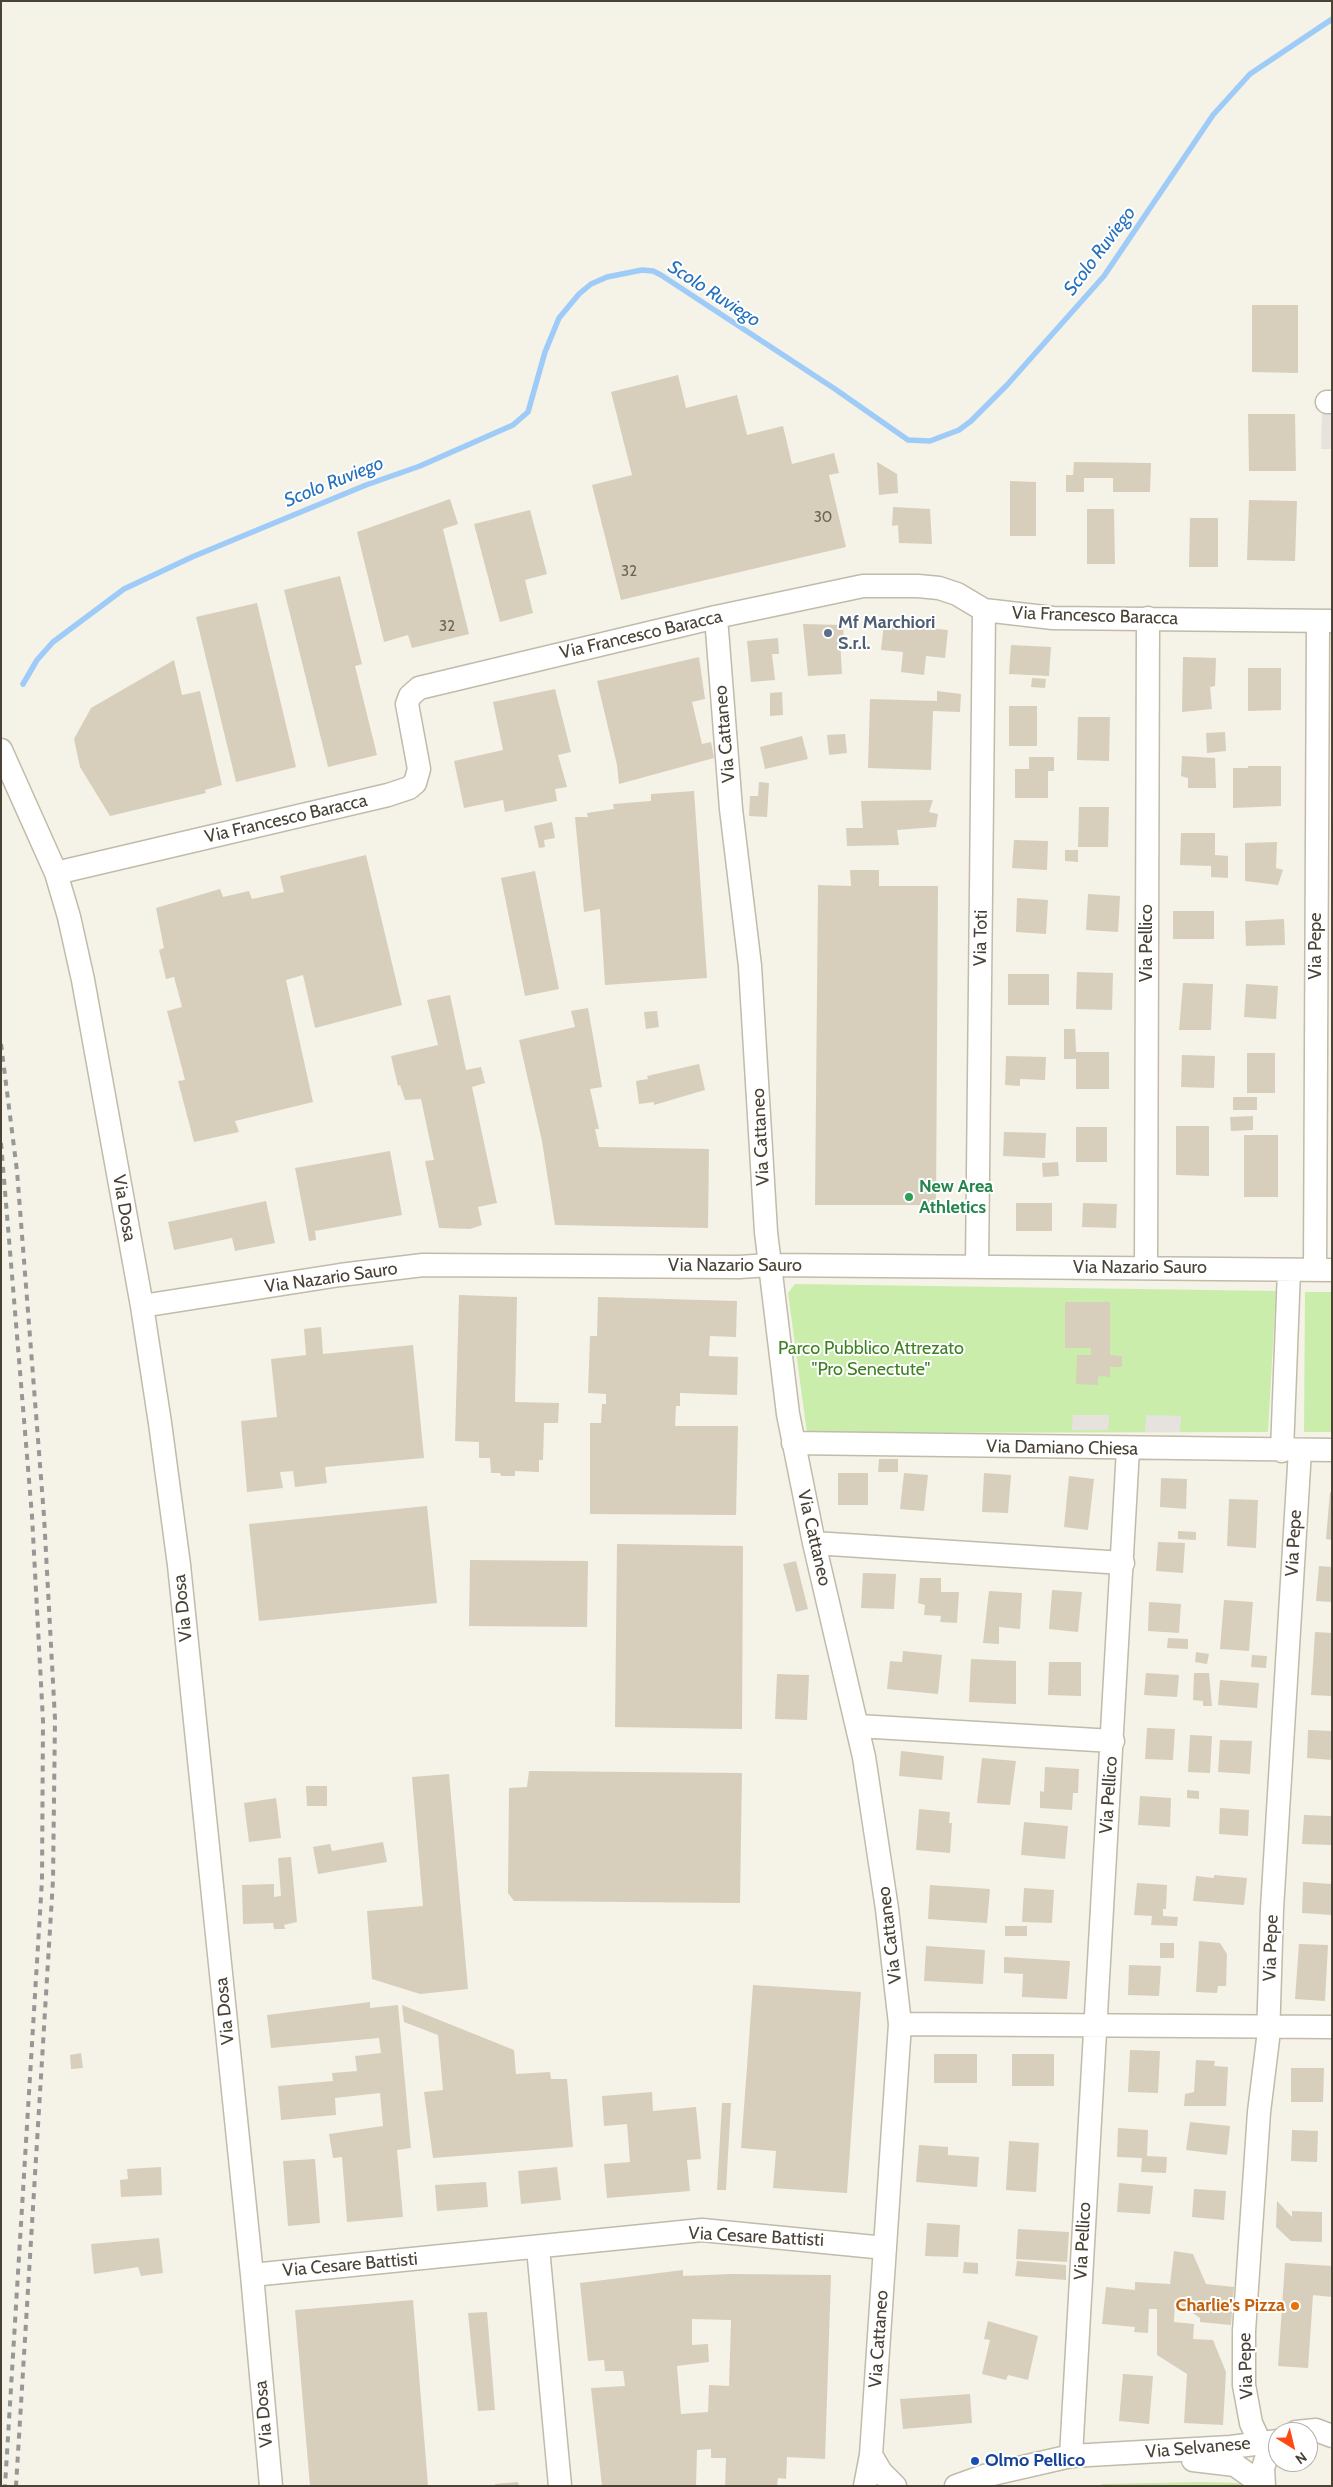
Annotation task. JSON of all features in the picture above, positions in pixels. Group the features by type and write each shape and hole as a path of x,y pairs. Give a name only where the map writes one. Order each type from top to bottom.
{"street":[{"name":"Via Francesco Baracca","path":"56,873 388,795 409,788 415,783 418,769 407,704 410,696 419,688 716,618 864,586 940,588 957,594 984,610 1053,618 1325,621"},
{"name":"Via Toti","path":"977,1267 984,610"},
{"name":"Via Cattaneo","path":"716,618 731,809 750,966 770,1265 793,1444 814,1543 858,1726 886,1899 900,2024 871,2455 866,2486"},
{"name":"Via Pellico","path":"1146,1268 1148,618"},
{"name":"Via Pepe","path":"1323,1270 1325,621"},
{"name":"Via Dosa","path":"1,750 56,873 69,917 83,980 142,1306 179,1565 252,2275 271,2486"},
{"name":"Via Nazario Sauro","path":"142,1306 340,1275 423,1265 740,1267 770,1265 1323,1270"},
{"name":"Via Pepe","path":"1268,2438 1251,2423 1244,2385 1244,2331 1267,2026 1272,1909 1291,1450 1289,1270"},
{"name":"Via Damiano Chiesa","path":"793,1444 1332,1450"},
{"name":"Via Pellico","path":"1071,2456 1095,2026 1124,1563 1128,1449"},
{"path":"814,1543 1124,1563"},
{"path":"858,1726 1113,1741"},
{"path":"900,2024 1332,2027"},
{"name":"Via Cesare Battisti","path":"252,2275 538,2248 702,2230 885,2248"},
{"path":"538,2248 560,2486"},
{"path":"1318,2431 1331,2435"},
{"name":"Via Selvanese","path":"956,2486 984,2476 1071,2456 1118,2455 1268,2442"},
{"path":"1263,2485 1263,2468 1268,2453"},
{"name":"Via Cattaneo","path":"871,2455 874,2486"},
{"path":"871,2455 881,2472 895,2486"},
{"name":"Via Selvanese","path":"1118,2455 1235,2465 1263,2485"}],"green space":[{"name":"Parco Pubblico Attrezato \"Pro Senectute\"","path":"795,1284 1276,1291 1268,1432 807,1433 788,1293"},
{"path":"1305,1292 1332,1292 1332,1432 1304,1432"},
{"path":"1245,2483 1248,2486 1101,2486 1101,2484"}],"shaded area":[{"path":"1322,409 1332,409 1332,449 1321,449"},
{"path":"1073,1415 1109,1415 1108,1430 1072,1430"},
{"path":"1146,1415 1181,1416 1180,1432 1145,1432"}],"building":[{"path":"1252,305 1298,305 1298,373 1252,372"},
{"path":"678,375 686,408 737,395 747,435 783,426 792,464 834,453 839,473 829,475 846,547 621,600 592,485 632,475 611,392"},
{"path":"1248,414 1295,414 1296,471 1249,471"},
{"path":"877,462 897,474 898,493 879,495"},
{"path":"1074,462 1151,463 1150,492 1113,492 1113,478 1084,478 1084,492 1066,492 1066,475 1073,475"},
{"path":"1010,481 1036,482 1036,536 1010,536"},
{"path":"450,499 458,524 443,529 469,634 412,648 408,635 384,642 357,532"},
{"path":"1249,500 1297,501 1295,561 1247,560"},
{"path":"893,507 930,509 932,544 899,543 898,525 892,526"},
{"path":"1087,509 1114,509 1115,564 1087,564"},
{"path":"530,510 547,574 525,580 533,613 500,622 474,524"},
{"path":"1190,518 1218,518 1218,567 1189,567"},
{"path":"340,576 362,664 355,666 377,755 328,767 284,590"},
{"path":"257,603 296,767 236,782 196,617"},
{"path":"803,624 843,625 844,641 840,641 842,674 808,676"},
{"path":"884,624 948,630 945,658 926,656 924,675 901,672 903,652 881,650"},
{"path":"778,638 779,654 772,654 775,680 751,682 747,641"},
{"path":"1011,645 1051,647 1049,676 1009,674"},
{"path":"699,657 705,699 692,702 702,744 711,742 714,758 619,784 617,765 597,681"},
{"path":"1183,657 1216,658 1215,686 1210,687 1212,709 1182,712"},
{"path":"174,660 182,695 200,691 222,785 205,790 206,793 110,816 80,767 74,739 91,708"},
{"path":"1248,668 1281,668 1281,710 1248,711"},
{"path":"1032,678 1046,679 1045,688 1031,687"},
{"path":"555,689 571,752 558,755 567,787 555,789 557,801 505,812 503,800 464,808 454,761 503,750 493,702"},
{"path":"937,691 961,694 960,712 933,711 931,770 868,768 870,699 937,701"},
{"path":"782,692 783,715 770,716 770,693"},
{"path":"1009,706 1037,706 1037,746 1009,746"},
{"path":"1078,717 1110,717 1109,761 1077,760"},
{"path":"1225,732 1226,751 1207,753 1206,733"},
{"path":"845,734 847,753 829,755 827,735"},
{"path":"802,736 808,759 765,769 760,747"},
{"path":"1182,756 1215,758 1216,788 1188,788 1188,778 1181,776"},
{"path":"1029,757 1054,757 1054,771 1048,771 1048,798 1015,798 1015,769 1029,769"},
{"path":"1248,766 1281,766 1281,806 1233,808 1233,768 1248,768"},
{"path":"759,782 769,783 767,817 749,816 750,796 758,796"},
{"path":"694,791 707,978 605,985 600,909 584,912 575,817 588,817 587,813 614,809 613,804 651,801 651,794"},
{"path":"933,800 929,812 938,814 936,827 897,830 899,845 847,846 846,828 863,828 861,801"},
{"path":"1079,807 1109,807 1108,847 1078,847"},
{"path":"552,822 555,838 544,840 545,847 539,848 534,826"},
{"path":"1181,833 1215,833 1215,855 1228,856 1228,878 1211,877 1211,866 1180,865"},
{"path":"1014,840 1048,841 1047,870 1012,868"},
{"path":"1277,842 1276,868 1283,870 1278,885 1245,881 1245,843"},
{"path":"1065,850 1078,850 1078,862 1065,861"},
{"path":"366,855 402,1005 315,1028 303,975 286,980 313,1102 235,1121 239,1132 194,1142 178,1081 185,1080 167,1011 182,1007 174,977 166,979 159,950 164,948 156,908 220,889 223,897 249,891 252,899 284,892 280,876"},
{"path":"850,870 879,870 879,886 938,886 936,1205 815,1205 818,885 851,886"},
{"path":"535,871 559,989 525,996 501,878"},
{"path":"1088,894 1120,896 1118,932 1086,930"},
{"path":"1017,898 1048,900 1046,934 1016,932"},
{"path":"1173,911 1214,911 1214,939 1173,939"},
{"path":"1284,919 1285,945 1246,946 1245,921"},
{"path":"1077,972 1113,973 1112,1010 1076,1009"},
{"path":"1008,974 1049,974 1049,1005 1008,1005"},
{"path":"1183,983 1213,984 1211,1030 1179,1030"},
{"path":"1246,984 1278,986 1276,1019 1244,1017"},
{"path":"450,995 466,1070 481,1067 485,1083 472,1087 497,1203 478,1207 482,1225 470,1229 439,1228 425,1161 434,1160 421,1099 405,1100 400,1085 398,1086 391,1056 438,1045 427,1000"},
{"path":"588,1008 602,1087 590,1089 599,1129 595,1129 599,1147 709,1149 708,1228 555,1225 542,1141 519,1040 575,1027 571,1011"},
{"path":"657,1011 659,1027 646,1029 644,1012"},
{"path":"1064,1029 1075,1029 1076,1052 1109,1052 1109,1089 1076,1089 1076,1059 1064,1059"},
{"path":"1247,1053 1275,1053 1275,1093 1247,1093"},
{"path":"1182,1055 1215,1056 1214,1088 1181,1087"},
{"path":"1006,1056 1046,1057 1045,1080 1020,1079 1020,1086 1005,1085"},
{"path":"699,1064 705,1090 654,1105 654,1102 639,1104 636,1081 648,1079 647,1076"},
{"path":"1233,1097 1257,1097 1257,1110 1233,1110"},
{"path":"1253,1116 1253,1130 1231,1131 1230,1117"},
{"path":"1176,1126 1209,1126 1209,1176 1176,1175"},
{"path":"1076,1127 1107,1127 1107,1162 1076,1162"},
{"path":"1004,1132 1046,1133 1045,1158 1003,1156"},
{"path":"1244,1135 1278,1135 1278,1197 1244,1197"},
{"path":"390,1151 402,1215 315,1231 316,1240 309,1241 295,1168"},
{"path":"1058,1162 1059,1176 1043,1177 1042,1163"},
{"path":"266,1201 275,1243 235,1251 232,1238 174,1250 168,1222"},
{"path":"1016,1203 1052,1203 1052,1231 1016,1231"},
{"path":"1083,1203 1117,1204 1116,1228 1082,1227"},
{"path":"459,1295 517,1297 515,1402 559,1403 558,1423 544,1423 543,1460 539,1460 539,1472 515,1471 515,1476 501,1476 500,1473 491,1473 490,1458 479,1458 479,1442 455,1441"},
{"path":"598,1297 737,1301 736,1337 710,1336 709,1356 738,1357 737,1395 680,1393 680,1406 676,1406 675,1426 738,1426 736,1515 590,1514 590,1423 601,1423 602,1404 606,1404 606,1394 588,1393 590,1336 597,1336"},
{"path":"1065,1302 1110,1302 1110,1355 1122,1356 1122,1367 1110,1367 1110,1377 1098,1376 1098,1385 1076,1384 1077,1355 1091,1355 1091,1348 1065,1348"},
{"path":"321,1327 323,1354 413,1345 424,1458 325,1467 327,1483 295,1487 293,1471 280,1472 283,1488 247,1492 241,1421 277,1417 271,1359 306,1355 304,1329"},
{"path":"879,1459 898,1459 898,1472 878,1472"},
{"path":"838,1473 868,1473 868,1505 838,1505"},
{"path":"904,1473 928,1475 924,1511 900,1509"},
{"path":"984,1473 1011,1475 1008,1513 982,1512"},
{"path":"1069,1476 1094,1479 1088,1530 1064,1527"},
{"path":"1161,1478 1187,1479 1186,1509 1160,1507"},
{"path":"1330,1492 1332,1493 1332,1540 1326,1539"},
{"path":"1229,1499 1258,1500 1256,1548 1227,1546"},
{"path":"427,1506 437,1603 259,1621 249,1524"},
{"path":"1178,1531 1196,1532 1196,1540 1178,1539"},
{"path":"1158,1542 1185,1543 1183,1573 1156,1571"},
{"path":"617,1544 743,1546 742,1729 615,1727"},
{"path":"470,1560 588,1561 587,1627 469,1626"},
{"path":"796,1561 808,1609 796,1612 783,1564"},
{"path":"1319,1566 1332,1567 1332,1602 1316,1601"},
{"path":"863,1573 896,1574 894,1609 861,1608"},
{"path":"920,1578 941,1578 941,1592 959,1592 957,1623 940,1622 941,1616 924,1615 925,1605 918,1603"},
{"path":"1052,1590 1082,1592 1078,1632 1049,1629"},
{"path":"989,1591 1022,1593 1020,1629 999,1627 999,1644 983,1643"},
{"path":"1224,1600 1253,1602 1249,1651 1220,1649"},
{"path":"1149,1602 1181,1604 1179,1633 1148,1631"},
{"path":"1315,1632 1332,1633 1332,1696 1311,1695"},
{"path":"1168,1638 1188,1639 1188,1649 1167,1648"},
{"path":"903,1651 942,1655 938,1694 887,1689 890,1661 902,1662"},
{"path":"1196,1652 1209,1654 1207,1664 1195,1662"},
{"path":"1252,1655 1267,1656 1266,1668 1251,1667"},
{"path":"971,1659 1016,1661 1016,1704 969,1702"},
{"path":"1049,1662 1081,1662 1081,1696 1048,1695"},
{"path":"1146,1673 1179,1675 1177,1697 1144,1695"},
{"path":"1194,1673 1209,1673 1212,1706 1203,1706 1203,1701 1193,1700"},
{"path":"777,1674 809,1675 807,1720 775,1719"},
{"path":"1220,1680 1259,1683 1257,1708 1218,1705"},
{"path":"1147,1728 1175,1729 1173,1760 1145,1759"},
{"path":"1308,1730 1332,1731 1332,1760 1307,1758"},
{"path":"1190,1735 1212,1736 1210,1773 1188,1772"},
{"path":"1220,1740 1252,1741 1250,1774 1218,1772"},
{"path":"901,1751 944,1756 942,1780 899,1776"},
{"path":"982,1758 1016,1761 1010,1805 977,1803"},
{"path":"1045,1767 1079,1769 1078,1793 1073,1793 1072,1810 1040,1808 1040,1791 1044,1792"},
{"path":"529,1771 742,1773 740,1903 514,1901 508,1893 509,1788 527,1787"},
{"path":"449,1774 468,1989 420,1994 372,1979 367,1911 423,1906 412,1777"},
{"path":"306,1786 327,1786 327,1806 307,1806"},
{"path":"1187,1790 1199,1791 1199,1799 1187,1798"},
{"path":"1140,1796 1171,1798 1170,1827 1138,1825"},
{"path":"276,1798 281,1838 249,1842 244,1803"},
{"path":"1220,1808 1249,1810 1248,1836 1219,1834"},
{"path":"919,1809 950,1812 949,1823 952,1823 950,1853 916,1850"},
{"path":"1304,1815 1332,1816 1332,1845 1302,1844"},
{"path":"1024,1822 1068,1826 1065,1859 1021,1855"},
{"path":"383,1842 387,1862 318,1874 313,1847 330,1844 332,1851"},
{"path":"291,1857 297,1922 284,1925 285,1929 274,1929 273,1923 243,1924 242,1885 274,1884 274,1897 281,1896 278,1858"},
{"path":"1214,1875 1247,1878 1244,1905 1193,1901 1196,1876 1214,1878"},
{"path":"1303,1882 1332,1884 1332,1915 1302,1913"},
{"path":"1137,1883 1167,1885 1166,1909 1163,1909 1163,1916 1178,1917 1177,1926 1151,1925 1152,1916 1134,1915"},
{"path":"930,1885 990,1889 987,1923 928,1919"},
{"path":"1024,1888 1054,1890 1052,1923 1022,1922"},
{"path":"1005,1926 1027,1926 1027,1936 1005,1936"},
{"path":"1199,1941 1220,1943 1227,1954 1226,1986 1218,1986 1217,1993 1196,1992"},
{"path":"1160,1943 1174,1943 1174,1958 1160,1958"},
{"path":"1299,1944 1328,1945 1325,2001 1295,1999"},
{"path":"926,1946 985,1950 983,1984 924,1981"},
{"path":"1004,1957 1070,1961 1067,1999 1022,1997 1023,1974 1004,1973"},
{"path":"1129,1965 1161,1966 1159,1996 1128,1995"},
{"path":"753,1985 861,1992 847,2193 773,2188 776,2151 741,2148"},
{"path":"370,2002 370,2008 398,2005 411,2148 397,2150 403,2217 347,2222 342,2157 333,2158 329,2134 383,2126 380,2093 335,2098 336,2115 281,2120 278,2086 333,2081 332,2073 357,2071 355,2056 381,2053 379,2038 271,2048 267,2015"},
{"path":"402,2005 514,2050 516,2074 550,2072 551,2079 567,2079 573,2147 433,2158 424,2092 443,2090 438,2035 404,2022"},
{"path":"1130,2050 1160,2051 1158,2093 1128,2092"},
{"path":"81,2053 83,2068 71,2069 70,2055"},
{"path":"934,2054 977,2054 977,2083 934,2083"},
{"path":"1012,2054 1054,2054 1054,2086 1012,2086"},
{"path":"1196,2060 1215,2061 1214,2066 1228,2067 1226,2106 1184,2106 1185,2094 1194,2092"},
{"path":"1291,2068 1324,2068 1323,2102 1291,2102"},
{"path":"652,2092 653,2111 696,2107 701,2159 687,2160 690,2191 607,2198 604,2164 630,2162 627,2124 604,2126 602,2096"},
{"path":"722,2103 731,2103 726,2190 717,2190"},
{"path":"1190,2122 1230,2126 1227,2155 1186,2150"},
{"path":"1118,2128 1148,2130 1147,2156 1167,2157 1166,2173 1141,2172 1142,2158 1117,2157"},
{"path":"1292,2130 1318,2131 1317,2162 1291,2161"},
{"path":"1009,2141 1039,2143 1036,2192 1006,2190"},
{"path":"919,2145 948,2147 948,2155 979,2157 977,2187 916,2182"},
{"path":"315,2159 320,2223 288,2226 283,2161"},
{"path":"161,2167 162,2195 121,2197 120,2180 128,2179 127,2169"},
{"path":"557,2167 561,2200 521,2204 518,2171"},
{"path":"486,2182 488,2207 437,2211 435,2185"},
{"path":"1119,2183 1153,2186 1150,2214 1117,2212"},
{"path":"1194,2189 1226,2191 1224,2220 1192,2217"},
{"path":"1277,2201 1292,2217 1292,2211 1322,2212 1322,2242 1291,2241 1276,2227"},
{"path":"927,2223 960,2225 958,2257 925,2256"},
{"path":"1018,2229 1069,2232 1067,2262 1016,2259"},
{"path":"159,2238 163,2273 141,2276 138,2267 94,2274 91,2244"},
{"path":"1174,2251 1193,2254 1206,2284 1234,2287 1231,2325 1200,2322 1200,2318 1175,2301 1174,2322 1194,2324 1193,2339 1213,2340 1226,2372 1223,2425 1184,2423 1187,2374 1157,2355 1157,2309 1149,2309 1148,2333 1134,2332 1135,2327 1102,2324 1106,2287 1135,2290 1135,2282 1170,2284"},
{"path":"1017,2261 1066,2265 1066,2280 1015,2276"},
{"path":"964,2262 978,2263 978,2274 963,2273"},
{"path":"1285,2263 1332,2266 1332,2297 1313,2295 1308,2368 1278,2366"},
{"path":"683,2270 683,2276 731,2274 831,2275 825,2459 787,2457 786,2479 778,2478 777,2486 725,2486 726,2458 711,2458 711,2449 697,2450 696,2486 602,2486 591,2388 625,2386 623,2371 605,2371 604,2360 588,2361 580,2283","holes":["692,2319 731,2320 729,2386 709,2385 708,2412 681,2414 677,2366 709,2362 708,2344 692,2345"]},
{"path":"413,2300 428,2486 310,2486 295,2310"},
{"path":"487,2312 495,2410 478,2411 468,2313"},
{"path":"988,2321 1038,2336 1028,2380 1008,2375 1006,2380 982,2374 990,2340 984,2339"},
{"path":"1123,2374 1153,2376 1149,2424 1119,2421"},
{"path":"970,2394 972,2423 903,2429 900,2399"},
{"path":"518,2482 519,2486 495,2486 495,2484"}],"waterway":[{"name":"Scolo Ruviego","path":"23,684 37,660 53,642 124,589 192,557 366,485 420,466 513,425 528,412 545,352 559,318 579,294 591,284 607,277 642,270 653,271 661,275 835,389 908,440 930,441 959,430 971,421 1007,385 1104,276 1213,115 1250,74 1332,19"}],"railway":[{"path":"1,1044 17,1171 44,1516 55,1719 53,1880 16,2486"},
{"path":"1,1143 32,1516 43,1721 42,1880 5,2486"}],"place":[{"name":"Mf Marchiori S.r.l.","path":"828,633"},
{"name":"New Area Athletics","path":"909,1197"},
{"name":"Charlie's Pizza","path":"1295,2306"},
{"name":"Olmo Pellico","path":"975,2461"}]}
